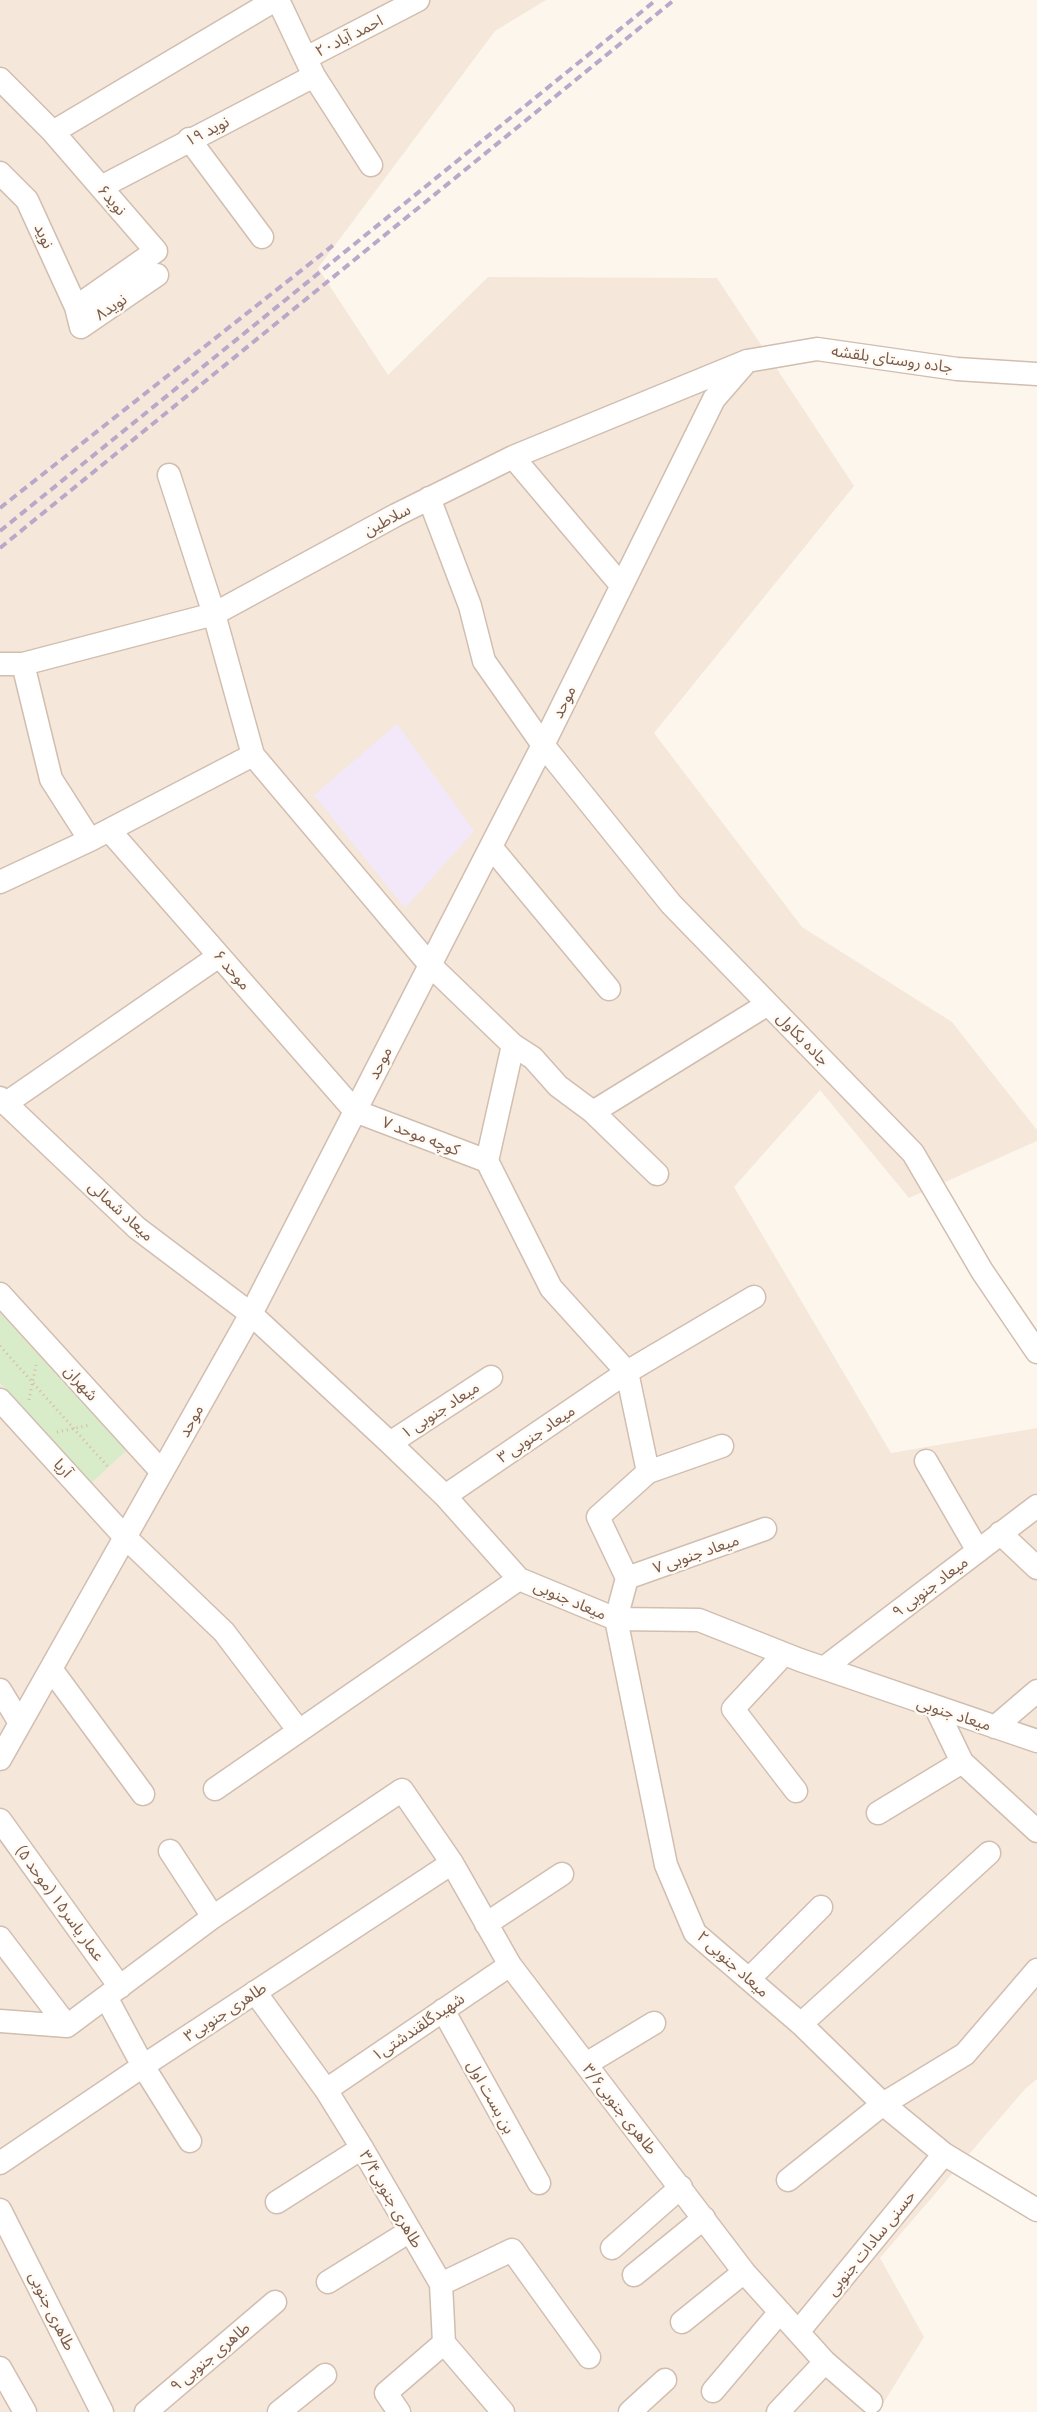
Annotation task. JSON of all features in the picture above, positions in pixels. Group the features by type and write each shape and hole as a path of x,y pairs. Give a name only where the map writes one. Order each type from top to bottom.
{"street":[{"path":"53,132 276,0 310,67 371,165"},
{"name":"احمد آباد۲۰","path":"310,67 418,0"},
{"name":"نوید ۱۹","path":"101,187 189,139 310,67"},
{"name":"نوید۶","path":"0,79 53,132 156,251 76,307"},
{"path":"189,139 262,236"},
{"name":"نوید","path":"0,173 27,200 76,307"},
{"name":"نوید۸","path":"76,307 81,326 157,275"},
{"name":"جاده روستای بلقشه","path":"747,362 817,348 957,369 1037,374"},
{"name":"سلاطین","path":"0,664 23,664 214,614 429,498 513,457 747,362"},
{"name":"موحد","path":"0,1759 251,1314 543,746 714,399 747,362"},
{"path":"513,457 621,585"},
{"path":"169,475 214,614 253,755 430,965 513,1046 533,1058 558,1086 593,1112 657,1174"},
{"name":"جاده بکاول","path":"429,498 470,606 484,661 543,746 671,904 913,1153 982,1271 1037,1352"},
{"name":"موحد ۶","path":"23,664 51,778 99,835 219,956 355,1111"},
{"path":"0,882 99,835 253,755"},
{"path":"491,847 609,989"},
{"path":"3,1101 219,956"},
{"path":"593,1112 768,1004"},
{"path":"513,1046 487,1161 551,1288 627,1372 648,1472"},
{"name":"میعاد شمالی","path":"3,1101 136,1228 251,1314"},
{"name":"کوچه موحد ۷","path":"355,1111 487,1161"},
{"name":"شهران","path":"0,1294 162,1472"},
{"name":"میعاد جنوبی ۳","path":"445,1496 627,1372 754,1297"},
{"name":"میعاد جنوبی","path":"251,1314 445,1496 519,1579 616,1619 699,1620 784,1654 936,1708 1037,1741"},
{"name":"میعاد جنوبی ۱","path":"390,1443 491,1377"},
{"name":"آریا","path":"0,1400 125,1537 224,1632 299,1731"},
{"path":"616,1619 627,1578 598,1517 648,1472 722,1446"},
{"path":"926,1461 978,1550"},
{"name":"میعاد جنوبی ۹","path":"824,1668 1037,1506"},
{"name":"میعاد جنوبی ۷","path":"627,1578 765,1529"},
{"path":"1000,1534 1037,1568"},
{"path":"214,1789 519,1579"},
{"name":"میعاد جنوبی ۲","path":"616,1619 666,1865 695,1933 801,2024 883,2104 944,2154 1037,2210"},
{"path":"784,1654 733,1709 796,1791"},
{"path":"51,1669 143,1794"},
{"path":"0,1690 20,1723"},
{"path":"995,1727 1037,1691"},
{"path":"936,1708 962,1762 1037,1831"},
{"path":"878,1813 962,1762"},
{"name":"طاهری جنوبی۳/۶","path":"213,1917 402,1790 452,1863 510,1965 744,2272 825,2362 871,2402"},
{"name":"عمار یاسر۱۵ (موحد ۵)","path":"0,1820 113,1992 143,2066 190,2141"},
{"path":"0,2021 67,2026 213,1917 170,1851"},
{"path":"801,2024 989,1853"},
{"name":"طاهری جنوبی۳","path":"0,2163 143,2066 452,1863"},
{"path":"486,1924 562,1874"},
{"path":"749,1979 821,1907"},
{"path":"0,1938 67,2026"},
{"name":"شهیدگلقندشتی۱","path":"326,2090 510,1965"},
{"path":"788,2180 883,2104 965,2054 1037,1970"},
{"name":"طاهری جنوبی۳/۴","path":"255,1992 326,2090 441,2284 444,2342"},
{"name":"بن بست اول","path":"443,2010 539,2183"},
{"path":"586,2064 654,2023"},
{"path":"277,2202 362,2148"},
{"name":"حسنی سادات جنوبی","path":"798,2332 944,2154"},
{"path":"612,2248 681,2187"},
{"name":"طاهری جنوبی","path":"1,2212 102,2412"},
{"path":"634,2276 704,2218"},
{"path":"328,2282 410,2231"},
{"path":"441,2284 512,2250 589,2357"},
{"path":"682,2322 744,2272"},
{"name":"طاهری جنوبی ۹","path":"146,2412 275,2302"},
{"path":"713,2391 780,2312"},
{"path":"399,2412 386,2392 444,2342 503,2412"},
{"path":"778,2412 825,2362"},
{"path":"0,2368 25,2412"},
{"path":"279,2412 325,2375"},
{"path":"630,2412 665,2380"}],"path":[{"path":"41,1339 33,1384 29,1432 73,1429 114,1419"},
{"path":"0,1346 109,1468"}],"shaded area":[{"path":"0,0 546,0 495,31 318,268 388,375 488,277 717,278 854,486 654,733 802,927 952,1022 1037,1130 1037,1141 909,1198 820,1090 734,1187 891,1453 1037,1428 1037,2079 1025,2089 880,2258 924,2337 878,2412 0,2412"},
{"path":"397,724 474,831 405,908 314,795"}],"green space":[{"path":"0,1313 126,1451 91,1483 0,1383"}],"railway":[{"path":"0,531 656,0"},
{"path":"0,548 674,0"},
{"path":"0,508 336,243"}]}
